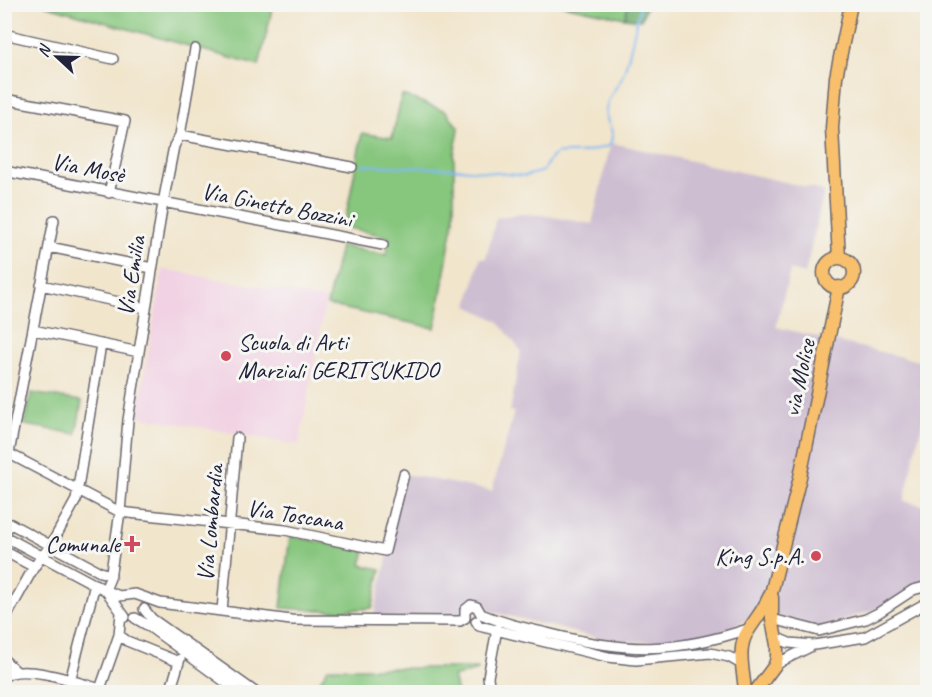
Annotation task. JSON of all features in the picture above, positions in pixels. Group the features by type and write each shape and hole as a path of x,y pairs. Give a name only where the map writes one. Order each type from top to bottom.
{"main road":[{"path":"839,258 833,111 836,77 851,4"},
{"path":"844,258 852,264 854,273 851,281 839,287 830,284 825,271 828,263 844,258"},
{"name":"via Molise","path":"772,590 800,477 839,287"},
{"path":"755,693 777,657 772,619 772,590"},
{"path":"745,693 741,651 747,632 766,606 772,590"},
{"path":"751,628 764,627 775,637"},
{"path":"743,665 752,674 758,676 771,670"}],"street":[{"path":"4,34 113,59"},
{"name":"Via Emilia","path":"105,590 111,575 120,512 128,420 152,268 174,146 180,135 195,49"},
{"path":"4,99 125,121 109,192"},
{"path":"180,135 352,167"},
{"name":"Via Mosè","path":"4,171 163,203"},
{"name":"Via Ginetto Bozzini","path":"163,203 383,245"},
{"path":"54,220 7,452 120,512"},
{"path":"49,247 152,268"},
{"path":"41,285 146,308"},
{"path":"33,330 139,352"},
{"path":"4,621 34,567 51,545 76,500 101,344"},
{"name":"Via Lombardia","path":"222,611 237,438"},
{"name":"Via Toscana","path":"120,512 285,530 385,551 404,474"},
{"path":"111,575 11,524 4,534 105,590 117,595 135,594 160,603 291,620 460,621 465,618"},
{"path":"4,551 34,567"},
{"path":"70,681 95,584"},
{"path":"772,619 819,631 866,619 913,590 927,586"},
{"path":"105,590 127,618 135,618 147,625 255,693"},
{"path":"119,635 120,601 125,595"},
{"path":"141,598 144,609 152,619 238,693"},
{"path":"775,637 789,643 814,645 866,637 927,602"},
{"path":"4,677 16,671 70,681 100,691 119,635 128,622 141,615 144,609 151,604 160,603"},
{"path":"465,618 465,610 471,605 477,607 479,626 608,657 636,660 710,653 731,657 743,665"},
{"path":"465,618 470,621 478,617 608,646 665,648 721,638 751,628"},
{"path":"490,693 488,677 497,629"},
{"path":"119,635 127,641 179,662"},
{"path":"771,670 782,661 814,645"},
{"path":"170,693 185,648"},
{"path":"4,660 16,671"}],"shaded area":[{"path":"612,143 824,191 805,274 790,270 776,327 927,363 927,401 904,501 927,506 927,583 883,607 819,628 782,617 752,618 720,632 676,641 614,642 481,609 472,615 452,619 373,618 388,555 385,551 404,474 492,491 514,412 510,411 521,351 498,321 468,306 480,258 486,258 496,218 519,214 541,215 592,224"},
{"path":"163,269 326,299 299,445 137,416"}],"green space":[{"path":"44,5 273,5 259,66"},
{"path":"562,5 628,5 625,18"},
{"path":"628,5 647,5 641,20 625,18"},
{"path":"402,95 446,111 459,129 454,155 454,219 435,328 327,305 340,246 386,255 389,237 344,227 362,133 392,138"},
{"path":"31,393 82,401 76,434 25,425"},
{"path":"290,536 365,551 361,565 381,569 372,608 336,611 281,608"},
{"path":"328,668 478,668 478,670 453,677 457,692 331,692 316,687"}],"waterway":[{"path":"363,165 461,169 525,176 543,171 554,155 609,146 612,131 606,116 606,107 625,69 641,4"}],"place":[{"name":"Scuola di Arti Marziali GERITSUKIDO","path":"226,356"},
{"name":"Comunale","path":"132,544"},
{"name":"King S.p.A.","path":"816,556"}]}
